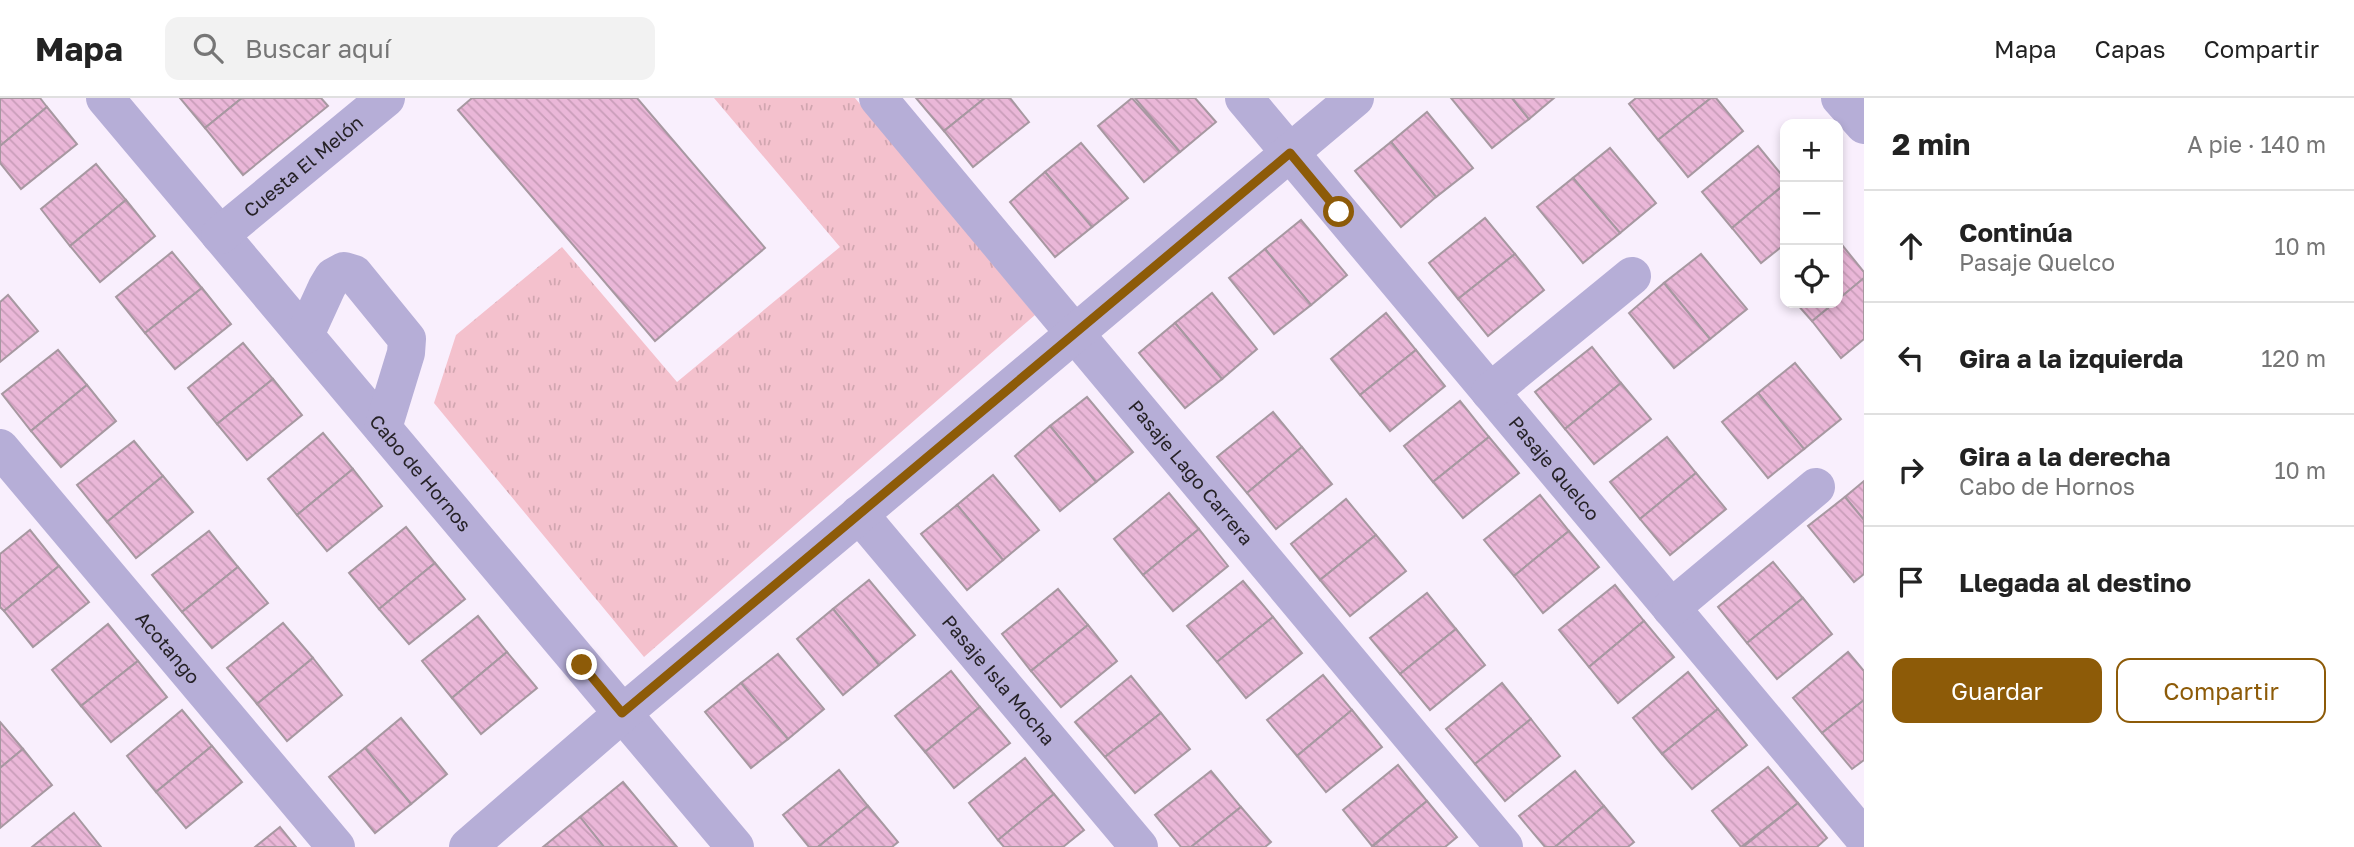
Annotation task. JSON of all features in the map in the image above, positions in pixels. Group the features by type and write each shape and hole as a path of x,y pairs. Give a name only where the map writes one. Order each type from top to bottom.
{"street":[{"name":"Cabo de Hornos","path":"105,98 735,847"},
{"name":"Cuesta El Melón","path":"220,235 386,98"},
{"name":"Pasaje Lago Carrera","path":"877,98 1504,847"},
{"name":"Pasaje Quelco","path":"1244,98 1671,608 1860,827"},
{"path":"468,847 622,713 1355,98"},
{"path":"1840,98 1864,125"},
{"path":"304,335 333,277 344,271 354,274 407,339 406,353 383,428"},
{"path":"1490,392 1633,276"},
{"name":"Acotango","path":"0,448 336,847"},
{"path":"1671,608 1816,487"},
{"name":"Pasaje Isla Mocha","path":"859,514 1139,847"}],"green space":[{"path":"714,98 855,98 1035,315 644,657 434,403 456,335 562,247 677,382 840,247"}],"building":[{"path":"0,98 40,98 47,107 0,146"},
{"path":"180,98 242,98 205,128"},
{"path":"242,98 321,98 328,106 243,175 205,128"},
{"path":"472,98 637,98 765,248 655,341 458,110"},
{"path":"916,98 985,98 944,131"},
{"path":"985,98 1010,98 1029,122 973,167 944,131"},
{"path":"1132,98 1180,152 1144,182 1098,126"},
{"path":"1135,98 1195,98 1216,122 1180,152"},
{"path":"1451,98 1512,98 1529,119 1492,148"},
{"path":"1512,98 1554,98 1529,119"},
{"path":"1636,98 1711,98 1658,140 1629,104"},
{"path":"1711,98 1716,98 1743,131 1688,177 1658,140"},
{"path":"47,107 77,144 21,189 0,163 0,146"},
{"path":"1427,112 1473,168 1436,197 1391,142"},
{"path":"1391,142 1436,197 1401,227 1355,171"},
{"path":"1081,143 1128,198 1092,227 1045,172"},
{"path":"1758,146 1780,173 1780,188 1732,228 1702,192"},
{"path":"1610,148 1656,203 1620,233 1573,178"},
{"path":"96,164 126,200 70,246 41,209"},
{"path":"1045,172 1092,227 1055,257 1010,202"},
{"path":"1573,178 1620,233 1583,263 1537,207"},
{"path":"1780,188 1780,248 1761,263 1732,228"},
{"path":"126,200 155,236 100,282 70,246"},
{"path":"1485,218 1515,254 1458,299 1429,263"},
{"path":"1301,220 1347,275 1311,305 1265,249"},
{"path":"1843,246 1864,272 1864,278 1843,296"},
{"path":"1265,249 1311,305 1274,334 1229,278"},
{"path":"172,252 202,288 145,333 116,297"},
{"path":"1515,254 1544,290 1488,336 1458,299"},
{"path":"1701,254 1747,309 1710,339 1664,283"},
{"path":"1864,278 1864,339 1841,358 1812,321 1828,308 1843,308 1843,295"},
{"path":"1664,283 1710,339 1674,368 1629,313"},
{"path":"202,288 231,324 175,369 145,333"},
{"path":"1212,293 1257,349 1222,379 1175,323"},
{"path":"8,295 38,331 0,362 0,302"},
{"path":"1800,308 1828,308 1812,321"},
{"path":"1386,313 1416,350 1360,395 1331,359"},
{"path":"1175,323 1222,379 1185,408 1139,353"},
{"path":"243,343 273,379 217,424 188,388"},
{"path":"1592,347 1621,383 1565,429 1535,392"},
{"path":"58,350 87,385 31,431 2,394"},
{"path":"1416,350 1445,386 1390,431 1360,395"},
{"path":"1795,363 1841,419 1804,449 1758,393"},
{"path":"273,379 302,415 247,460 217,424"},
{"path":"1621,383 1651,419 1594,464 1565,429"},
{"path":"87,385 116,421 61,467 31,431"},
{"path":"1758,393 1804,449 1768,478 1722,422"},
{"path":"1087,397 1133,452 1096,482 1050,426"},
{"path":"1460,401 1489,437 1433,482 1404,446"},
{"path":"1273,412 1302,447 1247,493 1217,457"},
{"path":"1050,426 1096,482 1060,511 1015,456"},
{"path":"323,433 353,469 297,515 268,479"},
{"path":"1489,437 1519,473 1463,518 1433,482"},
{"path":"1667,437 1696,473 1640,519 1610,482"},
{"path":"134,441 163,476 107,522 77,485"},
{"path":"1302,447 1332,484 1276,529 1247,493"},
{"path":"353,469 382,506 327,551 297,515"},
{"path":"1696,473 1726,509 1670,555 1640,519"},
{"path":"993,475 1039,530 1003,560 957,505"},
{"path":"163,476 193,512 136,558 107,522"},
{"path":"1864,481 1864,520 1845,497"},
{"path":"1169,493 1199,529 1143,575 1114,539"},
{"path":"1540,495 1569,531 1514,576 1484,540"},
{"path":"1845,497 1864,520 1864,574 1854,582 1808,526"},
{"path":"1346,499 1376,535 1320,580 1291,544"},
{"path":"957,505 1003,560 967,590 921,534"},
{"path":"406,527 435,563 379,609 349,573"},
{"path":"1199,529 1228,566 1173,611 1143,575"},
{"path":"30,530 59,566 4,611 0,607 0,554"},
{"path":"209,531 238,567 182,612 152,575"},
{"path":"1569,531 1599,567 1543,613 1514,576"},
{"path":"1376,535 1406,571 1350,616 1320,580"},
{"path":"1773,562 1803,598 1747,643 1718,607"},
{"path":"435,563 465,599 409,644 379,609"},
{"path":"59,566 89,602 33,647 4,611"},
{"path":"238,567 268,603 212,648 182,612"},
{"path":"869,580 915,635 879,665 833,609"},
{"path":"1243,581 1273,617 1217,662 1187,626"},
{"path":"1615,585 1644,621 1589,667 1559,630"},
{"path":"1058,589 1088,625 1031,671 1002,634"},
{"path":"1427,593 1456,629 1400,674 1370,638"},
{"path":"1803,598 1832,634 1777,679 1747,643"},
{"path":"833,609 879,665 843,695 797,639"},
{"path":"478,616 507,652 452,698 422,661"},
{"path":"1273,617 1302,653 1246,698 1217,662"},
{"path":"1644,621 1674,657 1618,703 1589,667"},
{"path":"283,623 313,658 257,704 227,668"},
{"path":"108,624 138,661 81,706 52,670"},
{"path":"1088,625 1117,661 1061,707 1031,671"},
{"path":"1456,629 1485,665 1430,710 1400,674"},
{"path":"507,652 537,688 481,734 452,698"},
{"path":"1848,652 1864,671 1864,700 1822,733 1793,698"},
{"path":"778,654 824,709 788,739 741,683"},
{"path":"313,658 342,695 287,741 257,704"},
{"path":"138,661 167,697 111,742 81,706"},
{"path":"951,671 980,707 925,752 895,716"},
{"path":"1688,672 1718,709 1662,754 1633,718"},
{"path":"1323,675 1352,710 1297,756 1267,720"},
{"path":"1131,676 1161,713 1105,757 1075,722"},
{"path":"741,683 788,739 751,768 705,712"},
{"path":"1502,683 1531,719 1475,764 1446,729"},
{"path":"1864,700 1864,760 1852,769 1822,733"},
{"path":"980,707 1010,743 954,788 925,752"},
{"path":"1718,709 1747,745 1692,789 1662,754"},
{"path":"182,710 212,746 156,792 127,756"},
{"path":"1352,710 1382,747 1326,792 1297,756"},
{"path":"1161,713 1190,749 1135,793 1105,757"},
{"path":"401,718 447,774 411,804 365,748"},
{"path":"1531,719 1560,756 1505,801 1475,764"},
{"path":"0,722 23,749 0,768"},
{"path":"212,746 242,782 186,828 156,792"},
{"path":"365,748 411,804 375,833 329,777"},
{"path":"23,749 52,785 0,828 0,768"},
{"path":"1025,758 1054,794 998,840 969,803"},
{"path":"1398,765 1427,801 1372,846 1343,810"},
{"path":"1768,767 1798,803 1741,847 1712,811"},
{"path":"839,770 868,806 818,847 809,847 783,815"},
{"path":"1211,771 1241,807 1191,847 1181,847 1155,815"},
{"path":"1575,771 1604,806 1555,847 1545,847 1519,816"},
{"path":"623,782 677,847 604,847 580,817"},
{"path":"1054,794 1084,830 1063,847 1004,847 998,840"},
{"path":"1427,801 1457,837 1445,847 1372,847"},
{"path":"1798,803 1827,838 1817,847 1743,847"},
{"path":"868,806 898,842 892,847 818,847"},
{"path":"1604,806 1634,842 1628,847 1555,847"},
{"path":"1241,807 1271,842 1265,847 1191,847"},
{"path":"74,813 101,847 32,847"},
{"path":"580,817 604,847 543,847"},
{"path":"280,827 296,847 255,847"}],"route":[{"path":"582,665 622,713 1290,153 1339,212"}]}
